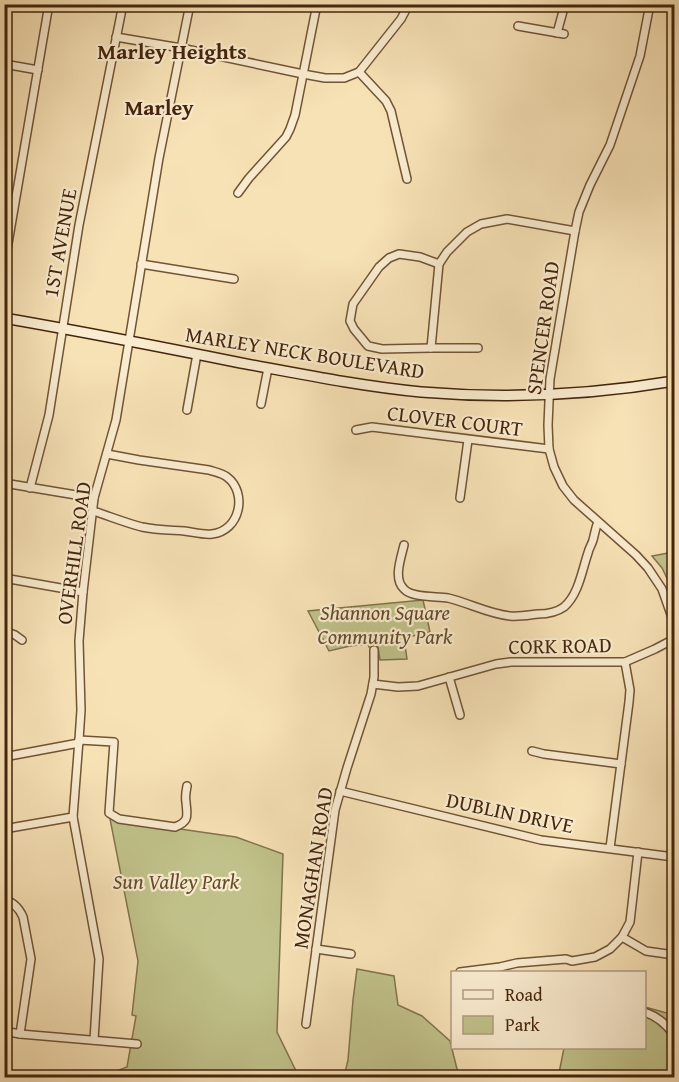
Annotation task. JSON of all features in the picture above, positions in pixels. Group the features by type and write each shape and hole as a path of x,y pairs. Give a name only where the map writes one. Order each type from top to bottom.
{"main road":[{"name":"MARLEY NECK BOULEVARD","path":"4,318 345,382 421,392 549,395 675,381"}],"street":[{"path":"4,267 49,4"},
{"name":"1ST AVENUE","path":"30,488 49,415 79,225 123,4"},
{"name":"OVERHILL ROAD","path":"94,1040 99,959 73,817 81,710 79,642 83,592 94,498 116,420 159,158 190,4"},
{"path":"238,193 290,129 295,115 317,4"},
{"path":"116,37 181,48 303,74 334,79 344,78 360,72 401,19 409,4"},
{"path":"518,26 560,34 565,4"},
{"name":"SPENCER ROAD","path":"650,4 640,56 610,145 579,212 556,338 549,395 548,440 554,467 563,486 574,500 648,568 662,589 675,623"},
{"path":"4,64 38,70"},
{"path":"360,72 386,101 391,111 407,179"},
{"path":"431,348 439,264 447,252 467,232 481,224 507,219 575,231"},
{"path":"439,264 420,257 399,254 389,258 379,267 353,304 350,321 354,330 368,346 382,349 478,348"},
{"path":"141,264 234,279"},
{"path":"187,410 197,354"},
{"path":"261,404 268,368"},
{"name":"CLOVER COURT","path":"356,429 372,427 549,448"},
{"path":"460,498 468,440"},
{"path":"93,511 146,527 212,534 229,525 237,515 239,508 240,501 236,489 229,479 219,473 107,454"},
{"path":"4,483 94,498"},
{"path":"404,545 399,564 399,580 402,589 410,594 446,598 512,616 543,614 563,608 571,599 598,522"},
{"path":"4,578 83,592"},
{"path":"4,631 15,634 22,640"},
{"name":"CORK ROAD","path":"373,684 409,687 496,663 624,662 675,639"},
{"name":"MONAGHAN ROAD","path":"306,1024 333,826 340,791 373,684 374,650"},
{"path":"610,848 630,690 624,662"},
{"path":"449,677 460,715"},
{"path":"4,757 79,742 114,742 109,813 118,819 175,827 183,824 187,818 185,801 187,786"},
{"path":"532,751 621,764"},
{"name":"DUBLIN DRIVE","path":"340,791 541,840 675,856"},
{"path":"4,829 73,817"},
{"path":"468,971 517,963 566,959 572,961 595,957 610,949 622,937 630,922 638,852"},
{"path":"4,900 18,907 24,917 31,959 20,1034"},
{"path":"622,937 645,951 675,955"},
{"path":"316,949 351,954"},
{"path":"646,1012 668,1026 675,1035"},
{"path":"4,1031 137,1044"}],"green space":[{"path":"674,552 674,593 662,568 652,556"},
{"name":"Shannon Square Community Park","path":"423,600 430,632 404,638 407,659 380,660 378,647 369,647 368,644 329,651 308,611"},
{"name":"Sun Valley Park","path":"110,819 236,837 283,854 277,1032 299,1077 85,1078 86,1076 109,1074 127,1067 136,1016 132,1015 138,961"},
{"path":"357,969 394,976 398,1005 422,1016 450,1041 459,1077 344,1077 348,1060"},
{"path":"646,1007 674,1015 674,1077 558,1078 564,1049 646,1049"}],"district":[{"name":"Marley Heights","path":"172,51"},
{"name":"Marley","path":"159,107"}]}
